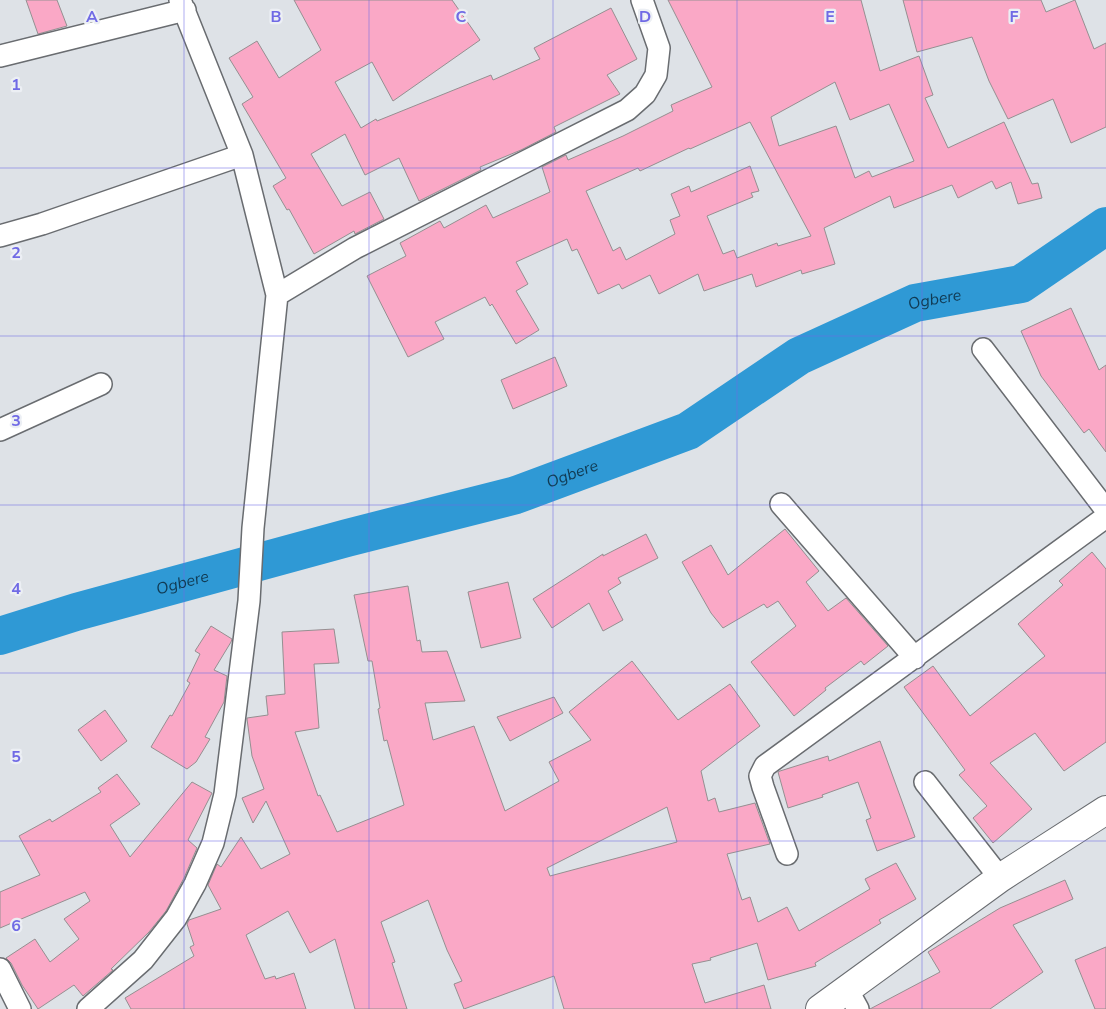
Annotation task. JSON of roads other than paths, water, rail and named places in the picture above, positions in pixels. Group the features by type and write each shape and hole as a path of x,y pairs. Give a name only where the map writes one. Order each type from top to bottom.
{"main road":[{"path":"820,1009 852,999 1000,878 1106,810"}],"street":[{"path":"277,295 355,248 627,110 645,94 656,75 659,48 642,0"},
{"path":"0,56 182,5 242,155 277,295 254,528 249,601 225,794 213,843 195,884 176,918 143,960 88,1009"},
{"path":"0,236 42,224 242,155"},
{"path":"983,348 1106,510"},
{"path":"0,430 101,384"},
{"path":"781,504 915,658"},
{"path":"787,854 760,776 765,766 1106,517"},
{"path":"925,782 1000,878"},
{"path":"0,970 20,1009"}],"waterway":[{"name":"Ogbere","path":"0,636 76,612 347,538 516,495 688,431 799,356 915,303 1021,284 1106,226"}]}
